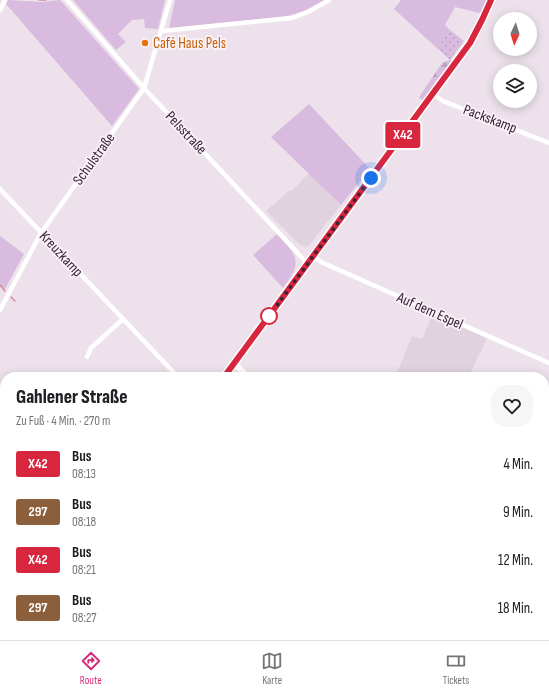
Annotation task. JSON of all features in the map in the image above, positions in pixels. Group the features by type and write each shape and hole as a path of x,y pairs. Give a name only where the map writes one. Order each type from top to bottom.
{"main road":[{"path":"228,372 470,43 491,0"}],"street":[{"path":"0,10 4,0"},
{"name":"Pelsstraße","path":"67,0 144,88 307,263"},
{"name":"Schulstraße","path":"0,310 41,233 144,88 170,0"},
{"path":"162,30 292,18 310,11 329,0"},
{"name":"Packskamp","path":"433,94 443,101 549,142"},
{"name":"Kreuzkamp","path":"0,189 173,372"},
{"name":"Auf dem Espel","path":"313,256 321,262 549,363"},
{"path":"87,357 90,348 122,319"},
{"path":"234,363 243,372"}],"shaded area":[{"path":"309,173 341,205 307,248 300,245 266,211 289,191 292,191"},
{"path":"433,314 485,337 486,341 470,372 397,372 412,336 422,339"}],"green space":[{"path":"8,0 42,2 60,0 139,89 112,126 6,4"},
{"path":"73,0 165,0 158,29 145,28 144,19 132,20 118,34 126,42 116,50"},
{"path":"175,0 325,0 304,11 287,16 169,29"},
{"path":"401,0 487,0 482,12 479,13 455,7 445,25 450,30 437,48 394,9"},
{"path":"450,30 464,41 450,60 437,48"},
{"path":"454,60 423,101 419,97 442,63"},
{"path":"309,104 370,169 341,205 271,137"},
{"path":"277,234 290,248 295,260 293,271 283,288 253,255"},
{"path":"0,236 24,254 5,289 0,284"}],"waterway":[{"path":"39,0 46,0"},
{"path":"0,285 5,291"},
{"path":"11,297 15,301"}],"bus line":[{"name":"X42","path":"228,372 470,43 491,0"}],"place":[{"name":"Café Haus Pels","path":"145,43"}],"route":[{"path":"269,316 268,317 371,178"}]}
